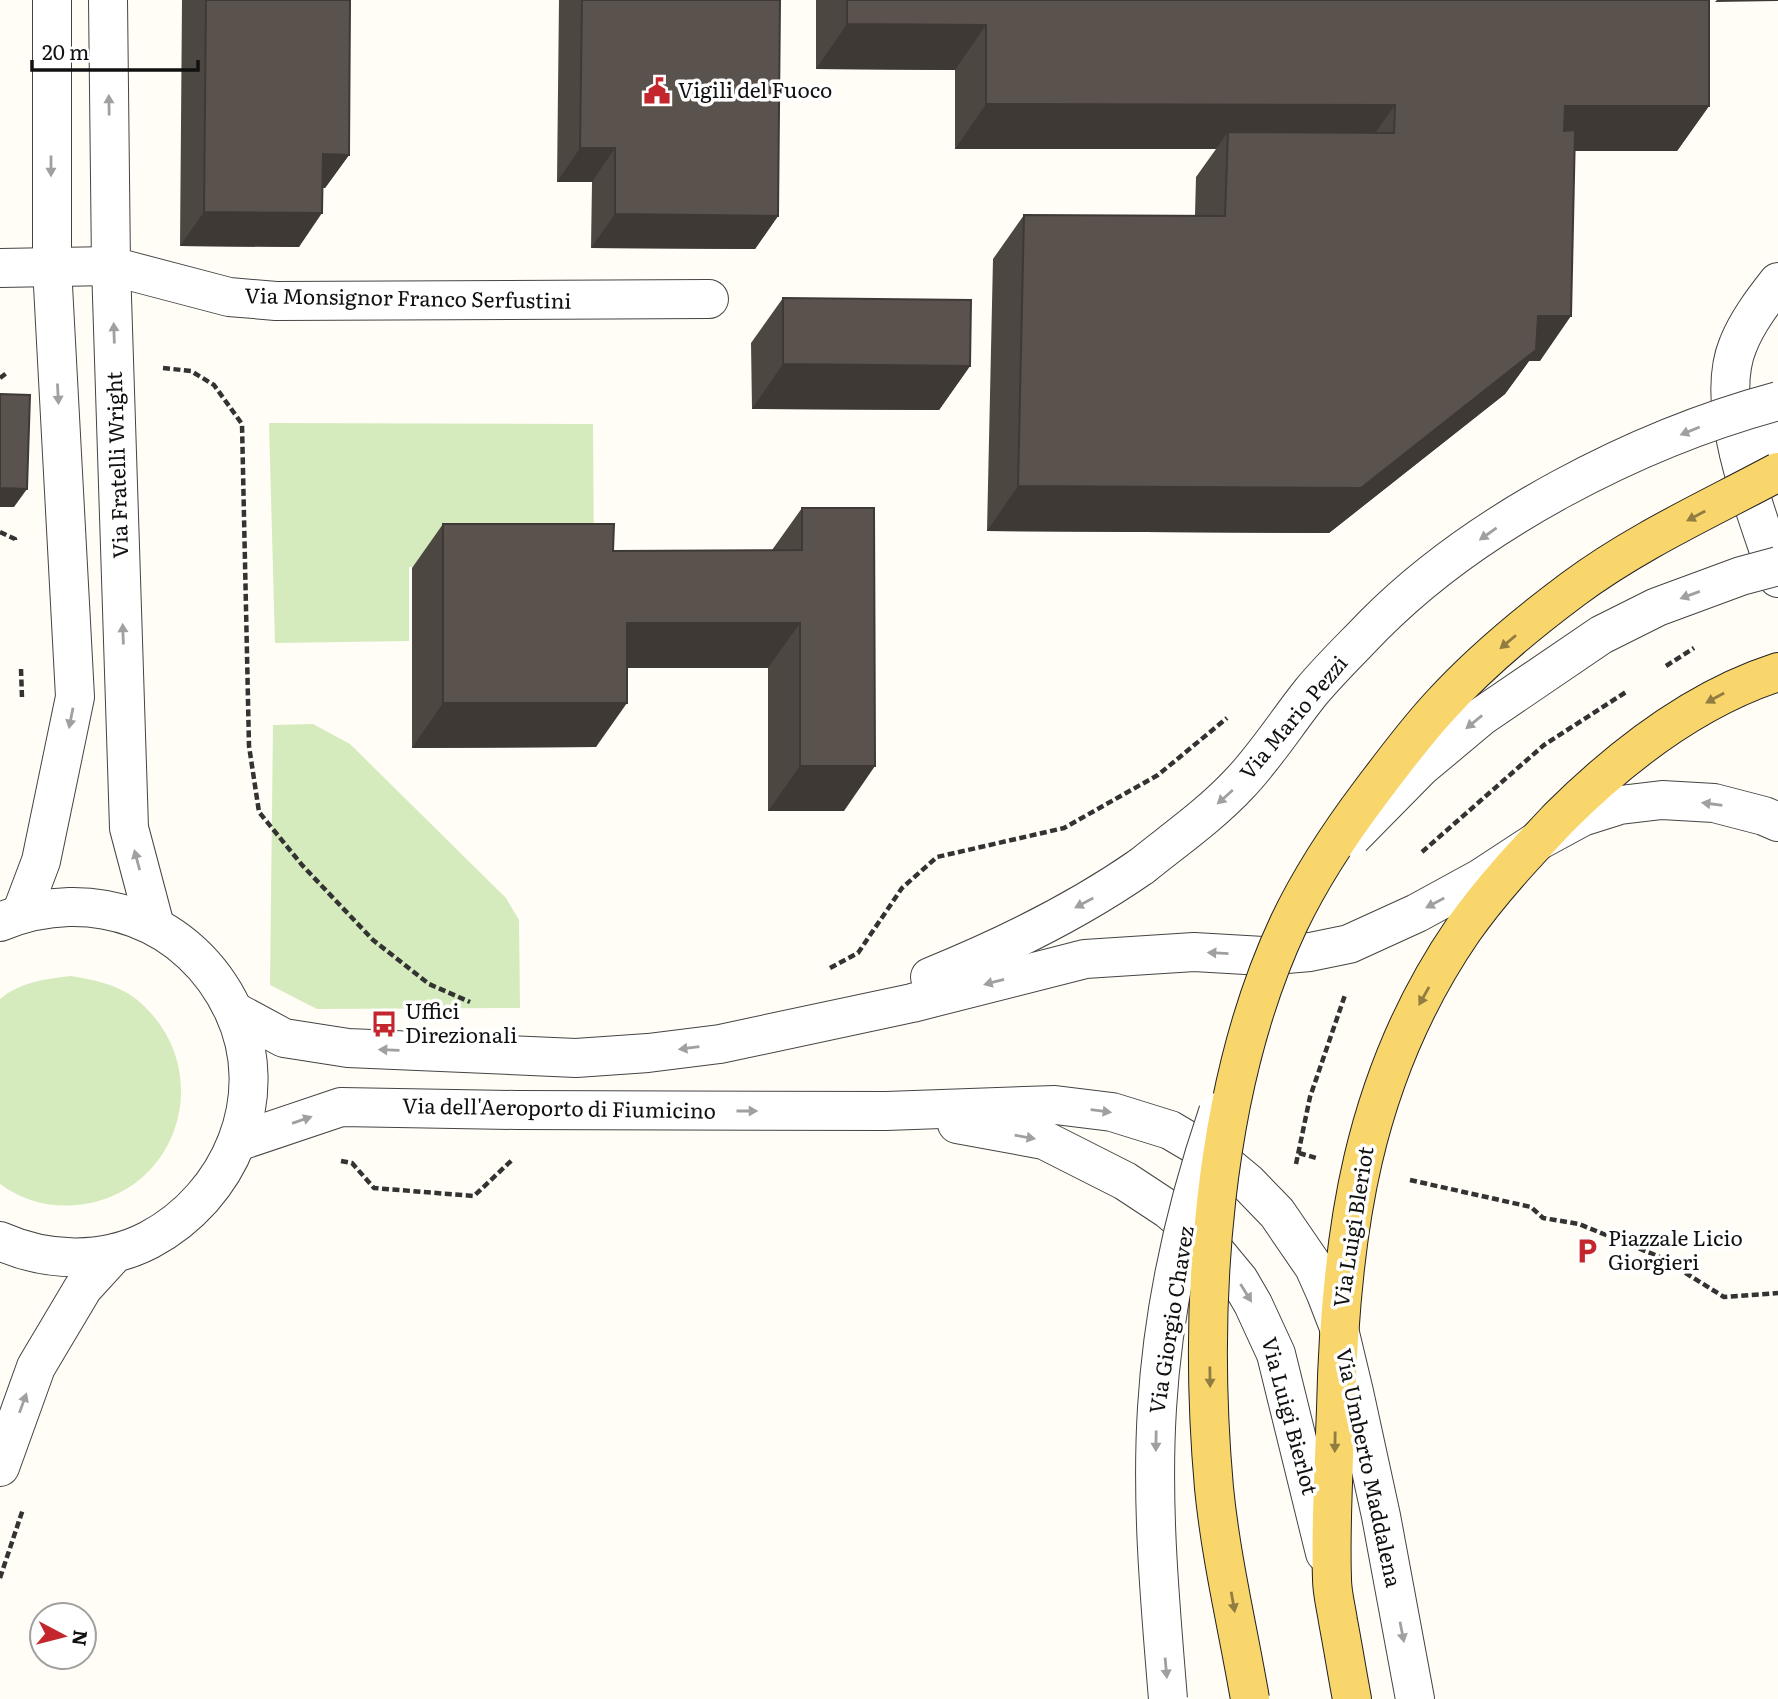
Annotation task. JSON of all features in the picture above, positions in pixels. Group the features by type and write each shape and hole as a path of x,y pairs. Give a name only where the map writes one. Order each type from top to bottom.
{"main road":[{"path":"1250,1699 1214,1491 1209,1331 1215,1217 1230,1116 1248,1034 1289,923 1312,881 1361,806 1439,707 1471,674 1576,587 1653,539 1778,472"},
{"name":"Via Luigi Bleriot","path":"1352,1699 1332,1582 1338,1325 1346,1249 1361,1169 1386,1077 1406,1030 1463,931 1490,894 1536,842 1578,799 1658,734 1724,693 1778,672"}],"street":[{"path":"10,918 41,861 75,697 52,267 51,0"},
{"name":"Via Fratelli Wright","path":"108,0 111,266 129,828 155,926"},
{"name":"Via Monsignor Franco Serfustini","path":"0,268 111,266 229,297 276,301 709,299"},
{"path":"1778,282 1758,309 1737,346 1729,385 1731,424 1778,578"},
{"name":"Via Mario Pezzi","path":"804,1026 999,950 1108,890 1202,818 1240,783 1314,689 1376,624 1438,570 1468,548 1499,526 1599,470 1699,427 1778,401"},
{"path":"1739,453 1778,439"},
{"path":"1289,923 1350,840 1422,766 1482,716 1601,635 1657,607 1741,576 1778,566"},
{"path":"234,1011 284,1038 348,1048 576,1058 648,1053 720,1044 912,1003 1085,959 1194,952 1263,956 1310,953 1349,944 1416,913 1481,878 1581,817 1620,805 1662,800 1714,803 1778,822"},
{"path":"0,1241 38,1255 64,1258 115,1253 142,1244 168,1230 190,1213 226,1168 246,1110 248,1076 244,1043 234,1011 202,962 180,942 155,926 112,910 66,906 10,918"},
{"name":"Via Giorgio Chavez","path":"1168,1699 1155,1520 1157,1408 1161,1366 1179,1258 1197,1182 1229,1079 1261,995"},
{"name":"Via Umberto Maddalena","path":"886,1111 1055,1105 1112,1112 1170,1130 1219,1159 1248,1183 1277,1213 1314,1267 1338,1325 1381,1516 1415,1699"},
{"name":"Via dell'Aeroporto di Fiumicino","path":"237,1142 341,1107 886,1111"},
{"name":"Via Luigi Bierlot","path":"886,1111 1044,1140 1125,1181 1169,1210 1210,1245 1253,1304 1276,1354 1332,1582"},
{"path":"0,1467 36,1367 82,1289 115,1253"}],"path":[{"path":"115,366 191,371 214,385 242,424 248,746 259,812 302,866 373,940 429,984 480,1007"},
{"path":"0,532 15,539 15,552"},
{"path":"1655,674 1699,644"},
{"path":"20,656 23,708"},
{"path":"1416,860 1424,849 1544,745 1633,688"},
{"path":"823,972 858,953 902,888 937,857 1064,828 1158,775 1234,712"},
{"path":"1294,1175 1310,1097 1345,994 1332,993"},
{"path":"330,1158 352,1163 374,1188 474,1196 515,1157 516,1110"},
{"path":"1299,1153 1531,1207 1544,1218 1579,1224 1660,1257 1724,1297 1778,1293"},
{"path":"0,1578 26,1501"}],"green space":[{"path":"269,423 593,424 594,563 409,567 409,641 275,643"},
{"path":"313,724 350,744 506,898 519,920 520,1008 317,1009 270,985 273,725"},
{"path":"71,976 113,986 136,999 161,1026 176,1058 181,1091 176,1123 163,1153 142,1178 112,1196 76,1205 56,1205 27,1198 0,1184 0,999 25,985"}],"building":[{"path":"206,0 350,0 349,155 323,154 322,213 204,212"},
{"name":"Vigili del Fuoco","path":"582,0 780,0 778,216 615,214 615,148 580,148"},
{"path":"847,0 1709,0 1709,106 1565,106 1564,131 1575,130 1571,316 1538,316 1536,350 1361,488 1018,486 1024,215 1225,216 1228,132 1394,133 1395,105 986,104 986,25 847,24"},
{"path":"783,298 971,300 970,366 783,364"},
{"path":"0,394 30,395 27,489 0,488"},
{"path":"802,508 874,508 875,766 800,766 800,623 627,623 627,703 443,703 443,524 614,524 613,551 802,550"}],"place":[{"name":"Vigili del Fuoco","path":"657,91"},
{"name":"Uffici Direzionali","path":"384,1024"},
{"name":"Piazzale Licio Giorgieri","path":"1587,1251"}]}
